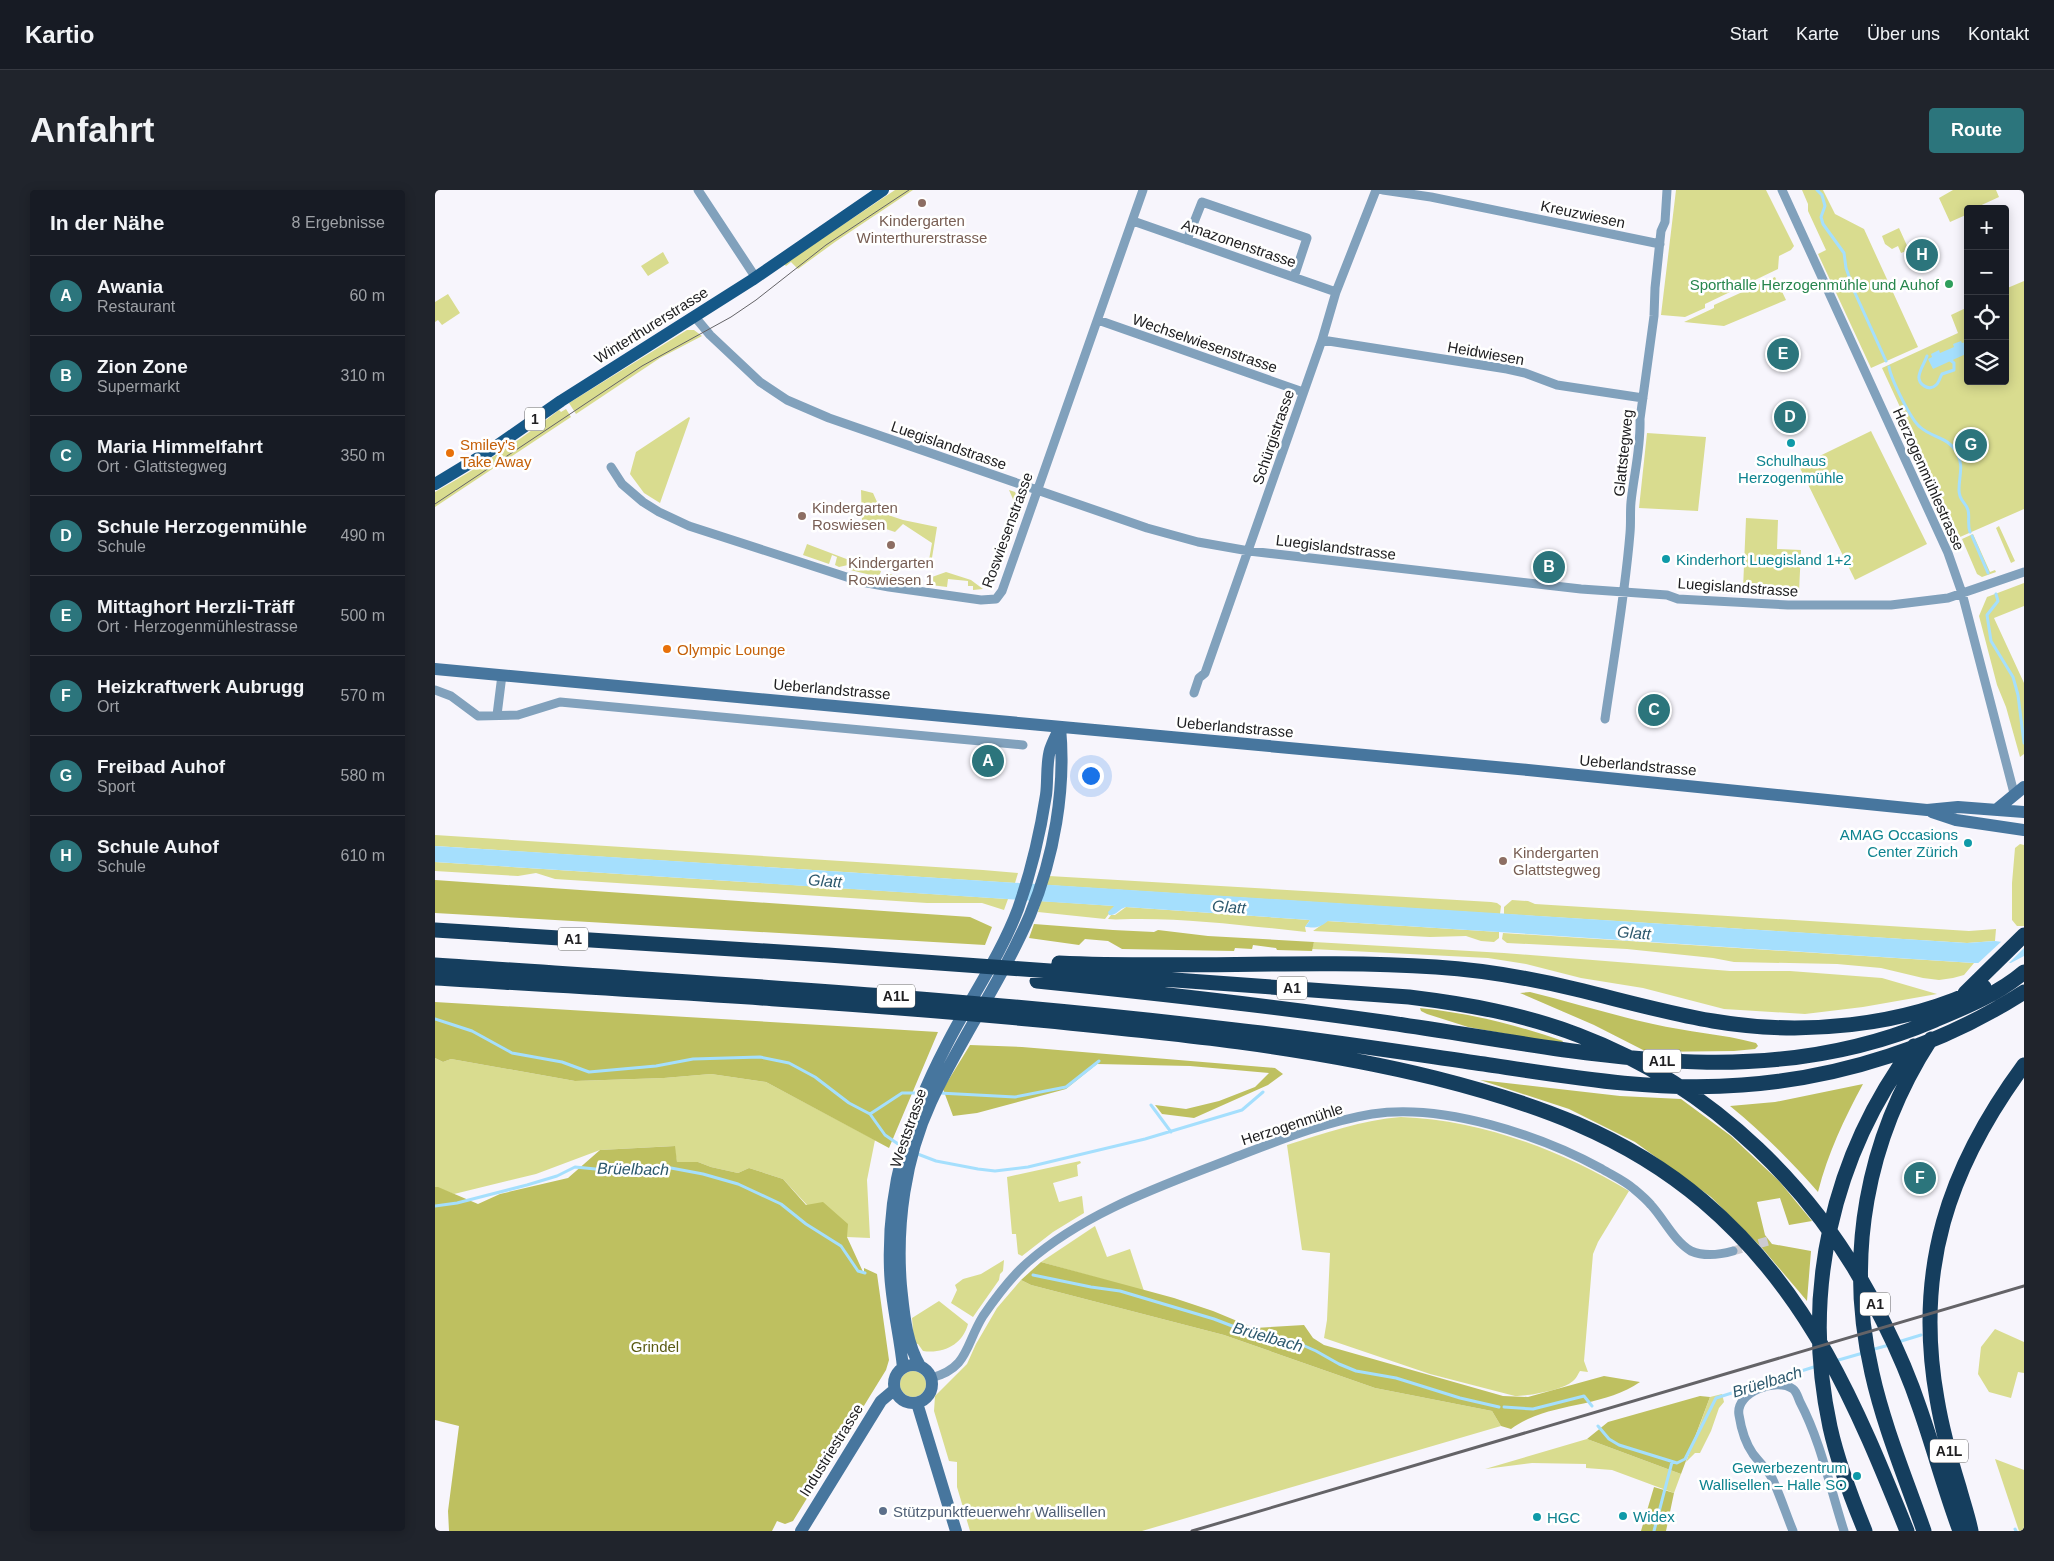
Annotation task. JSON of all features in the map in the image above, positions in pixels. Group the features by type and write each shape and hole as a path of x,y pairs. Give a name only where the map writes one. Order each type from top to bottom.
{"highway":[{"name":"A1","path":"435,930 977,966 1437,1000 1522,1018 1601,1044 1648,1068 1703,1103 1766,1156 1823,1221 1853,1264 1884,1323 1915,1393 1960,1531"},
{"path":"1865,1531 1844,1477 1834,1444 1822,1380 1819,1345 1819,1303 1827,1240 1835,1205 1861,1133 1877,1102 1917,1043 1938,1017 1956,1003 2024,935"},
{"name":"A1L","path":"977,966 1041,962 1437,967 1542,982 1713,1021 1785,1028 1833,1026 1883,1019 1982,994"},
{"name":"A1L","path":"946,964 1020,980 1296,1010 1402,1024 1570,1052 1689,1063 1773,1060 1839,1051 1923,1026 2024,970"},
{"name":"A1L","path":"435,965 856,993 1067,1011 1297,1037 1603,1082 1681,1087 1719,1087 1777,1082 1844,1069 1919,1045 1964,1026 2001,1007 2024,992"},
{"path":"435,978 835,1003 1057,1022 1271,1046 1327,1055 1413,1073 1493,1094 1553,1113 1629,1149 1677,1181 1721,1217 1764,1261 1799,1307 1827,1352 1875,1455 1907,1531"},
{"path":"1924,1531 1886,1422 1872,1375 1862,1315 1860,1245 1867,1193 1874,1163 1888,1121 1913,1070 1956,1003"},
{"name":"A1L","path":"1971,1531 1944,1432 1935,1390 1929,1339 1932,1282 1941,1228 1959,1174 1969,1151 1991,1113 2023,1066"}],"main road":[{"name":"Winterthurerstrasse","path":"435,484 488,452 561,401 755,278 883,190"},
{"name":"Ueberlandstrasse","path":"435,669 1927,810 1959,807 2024,812"},
{"name":"Weststrasse","path":"931,1378 925,1369 920,1366 910,1348 904,1314 900,1269 900,1239 904,1145 919,1100 946,1045 1001,947 1030,876 1046,793 1049,751 1059,727"},
{"name":"Weststrasse","path":"895,1390 895,1376 903,1368 890,1271 890,1239 903,1173 930,1103 1014,950 1043,880 1059,796 1062,752 1059,727"},
{"path":"1996,810 2019,790 2024,812"},
{"path":"1927,810 1957,820 2024,830"},
{"path":"903,1368 920,1366"},
{"path":"895,1390 900,1399 905,1402 917,1403 928,1396 931,1390 931,1378"},
{"name":"Industriestrasse","path":"801,1531 881,1401 895,1390"},
{"path":"917,1403 956,1531"}],"street":[{"path":"698,190 755,278"},
{"name":"Roswiesenstrasse","path":"611,467 623,484 643,502 689,526 856,580 889,587 981,600 996,599 1002,591 1143,190"},
{"name":"Schürgistrasse","path":"1194,693 1199,678 1205,673 1322,340 1336,292 1376,190"},
{"name":"Kreuzwiesen","path":"1383,190 1431,197 1660,244"},
{"name":"Glattstegweg","path":"1605,719 1623,592 1630,531 1632,488 1641,436 1640,419 1654,316 1655,288 1660,244 1665,222 1667,190"},
{"name":"Herzogenmühlestrasse","path":"1782,190 1949,553 2019,790"},
{"path":"1187,240 1202,202 1290,232 1307,238 1294,277"},
{"name":"Amazonenstrasse","path":"1133,221 1336,292"},
{"name":"Luegislandstrasse","path":"695,317 710,335 760,382 787,400 829,418 1036,490 1147,528 1198,542 1249,551 1667,596 1678,599 1788,605 1859,606 1913,603 1948,598 2024,572"},
{"name":"Wechselwiesenstrasse","path":"1098,320 1303,392"},
{"name":"Heidwiesen","path":"1322,340 1507,369 1525,373 1557,385 1643,398"},
{"path":"497,715 501,675"},
{"path":"435,690 451,696 478,716 518,715 560,702 1023,745"},
{"name":"Herzogenmühle","path":"931,1378 945,1374 960,1361 982,1318 1021,1269 1084,1222 1126,1201 1280,1140 1325,1125 1371,1114 1395,1112 1445,1116 1512,1132 1552,1145 1579,1157 1632,1187 1651,1205 1673,1233 1690,1250 1708,1255 1733,1251"},
{"path":"1793,1531 1771,1477 1752,1453 1738,1413 1740,1404 1745,1396 1751,1392 1777,1384 1785,1385 1792,1389 1813,1428 1844,1531"}],"green space":[{"path":"895,190 913,190 798,269 791,262 786,266 784,264"},
{"path":"1676,190 1766,190 1794,246 1791,250 1779,256 1778,269 1705,304 1705,308 1685,317 1661,315"},
{"path":"1802,190 1823,190 1835,214 1864,229 1918,347 1871,368 1818,254 1826,250 1808,211 1808,204"},
{"path":"1953,190 1996,190 1999,197 1982,205 1964,205 1964,216 1950,222 1939,198"},
{"path":"1899,228 1909,250 1901,253 1898,246 1892,249 1885,244 1882,236"},
{"path":"663,252 669,263 648,276 641,266"},
{"path":"1775,277 1786,300 1724,326 1684,322 1714,308 1714,305"},
{"path":"2024,281 2024,509 1960,537 1882,368 1958,333 1951,315 1964,309 1964,385 2009,385 2009,287"},
{"path":"448,294 460,313 442,325 438,320 435,322 435,302"},
{"path":"687,330 694,330 702,336 660,358 576,414 569,403"},
{"path":"566,409 571,417 435,507 435,492 499,453 559,410 561,412"},
{"path":"689,417 660,503 644,493 630,474 636,452"},
{"path":"1871,431 1927,544 1855,580 1799,466"},
{"path":"1647,433 1706,437 1698,511 1639,508"},
{"path":"861,490 873,493 882,513 903,520 937,527 931,564 921,561 922,558 929,560 932,543 903,524 895,532 862,521"},
{"path":"1009,490 1015,492 1021,507 997,575 986,588 984,586 993,572 1016,506"},
{"path":"1746,518 1778,520 1777,549 1801,550 1799,592 1743,589"},
{"path":"1999,526 2015,561 2011,563 1996,528"},
{"path":"1973,534 1990,572 1995,570 1996,572 1982,577 1977,574 1962,539"},
{"path":"807,544 857,563 839,567 835,565 837,557 832,555 829,564 803,555"},
{"path":"861,565 881,571 879,577 846,569"},
{"path":"946,572 971,580 983,589 973,590 973,586 968,586 968,581 948,579 947,587 931,585 932,577"},
{"path":"888,573 923,579 922,584 886,579"},
{"path":"2024,583 2024,606 1994,618 2024,683 2024,754 2020,757 2006,707 1997,685 1979,616 1987,597"},
{"path":"435,835 1018,873 1015,883 435,846"},
{"path":"2020,844 2024,845 2024,926 2017,926 2012,920 2012,883 2015,848"},
{"path":"435,862 1008,899 1004,910 982,903 927,903 555,879 536,873 518,876 435,871"},
{"path":"1049,876 1491,902 1501,906 1500,914 1046,885"},
{"path":"435,880 970,917 992,927 985,945 435,913"},
{"path":"1512,900 1528,901 1535,904 1969,931 1996,929 1995,941 1967,943 1504,914 1504,907"},
{"path":"1041,901 1115,906 1105,919 1038,912"},
{"path":"1126,907 1310,920 1305,927 1306,932 1196,921 1108,919 1111,915 1115,915"},
{"path":"1327,921 1499,932 1499,938 1494,942 1481,941 1466,936 1430,937 1313,931"},
{"path":"1034,924 1154,932 1158,930 1208,936 1314,942 1312,951 1277,950 1276,948 1253,945 1252,949 1235,948 1234,951 1122,949 1108,941 1085,939 1079,945 1029,938"},
{"path":"1503,933 1974,963 1964,975 1939,980 1881,968 1837,964 1734,962 1627,949 1507,943 1502,939"},
{"path":"1314,942 1504,953 1730,971 1790,971 1882,978 1937,994 1863,1007 1805,1014 1724,1009 1643,988 1581,978 1526,964 1488,958 1312,949"},
{"path":"1530,992 1666,1027 1743,1040 1756,1043 1758,1046 1755,1049 1734,1051 1647,1052 1594,1025 1520,993"},
{"path":"435,1002 938,1032 889,1148 766,1082 711,1074 664,1078 575,1081 451,1059 443,1062 435,1058"},
{"path":"1420,1008 1493,1020 1563,1041 1561,1044 1468,1027 1427,1014 1421,1011"},
{"path":"970,1045 1022,1047 1275,1068 1283,1074 1268,1085 1194,1118 1162,1114 1155,1105 1186,1109 1219,1101 1255,1087 1269,1073 1190,1066 1097,1064 1066,1089 977,1113 953,1116 943,1089"},
{"path":"435,1058 443,1062 451,1059 575,1081 664,1078 711,1074 766,1082 875,1140 867,1180 870,1238 847,1237 807,1205 783,1179 749,1168 738,1173 698,1162 677,1162 674,1146 600,1150 536,1174 454,1194 435,1187"},
{"path":"1480,1080 1620,1096 1681,1099 1731,1136 1779,1181 1812,1221 1789,1225 1780,1198 1757,1202 1765,1235 1772,1244 1811,1251 1807,1301 1762,1248 1711,1197 1635,1142 1569,1109"},
{"path":"1863,1084 1837,1136 1818,1192 1776,1147 1730,1106 1775,1102"},
{"path":"1401,1117 1461,1124 1519,1140 1548,1150 1603,1176 1629,1191 1598,1242 1593,1254 1584,1361 1588,1372 1580,1371 1573,1381 1554,1390 1515,1396 1430,1374 1324,1338 1327,1320 1330,1253 1302,1250 1287,1145 1358,1124"},
{"name":"Grindel","path":"675,1146 677,1162 698,1162 738,1173 749,1168 783,1179 806,1205 823,1202 848,1224 847,1237 864,1274 864,1268 877,1274 889,1360 886,1370 793,1521 785,1524 777,1521 772,1531 449,1531 448,1511 459,1426 435,1420 435,1187 478,1204 500,1194 568,1178 600,1150"},
{"path":"1080,1161 1081,1163 1077,1165 1078,1176 1053,1183 1059,1202 1082,1196 1084,1213 1053,1232 1022,1256 1018,1254 1016,1234 1012,1234 1007,1177"},
{"path":"1095,1226 1107,1257 1130,1249 1144,1291 1041,1262"},
{"path":"1004,1260 1003,1271 1000,1274 999,1280 973,1317 951,1303 957,1290 955,1285 963,1279 981,1274"},
{"path":"1041,1262 1174,1298 1213,1311 1254,1328 1304,1325 1313,1338 1324,1345 1503,1396 1528,1397 1604,1376 1640,1382 1627,1390 1599,1400 1528,1419 1511,1429 1501,1426 1492,1411 1375,1388 1224,1335 1031,1285 1021,1280"},
{"path":"1021,1280 1031,1285 1224,1335 1375,1388 1492,1411 1501,1426 1142,1531 970,1531 957,1487 957,1462 949,1461 934,1411 935,1396 967,1364 976,1344 997,1308"},
{"path":"939,1301 968,1324 962,1337 951,1346 938,1351 923,1351 918,1344 914,1343 912,1318"},
{"path":"1995,1329 2024,1342 2024,1373 2018,1372 2011,1398 1989,1392 1978,1374 1981,1347"},
{"path":"913,1371 922,1375 926,1384 922,1393 913,1397 904,1393 900,1384 904,1375"},
{"path":"1722,1394 1724,1402 1719,1408 1711,1431 1700,1453 1695,1453 1686,1462 1710,1397"},
{"path":"1700,1396 1710,1397 1681,1474 1587,1439 1608,1422"},
{"path":"1587,1439 1681,1474 1674,1493 1612,1470 1586,1468 1586,1464 1532,1463 1485,1469"},
{"path":"1995,1459 2024,1470 2024,1531 2019,1531"},
{"path":"1654,1487 1674,1493 1666,1531 1641,1531"}],"water":[{"path":"1961,341 1964,342 1964,355 1933,369 1928,359 1932,357 1931,354 1939,350 1940,353 1954,347 1953,344"},
{"name":"Glatt","path":"435,846 1967,943 1995,941 2024,945 2024,963 1974,963 1328,921 1320,926 1305,927 1310,920 1126,907 1109,915 1108,912 1114,906 435,862"}],"pier":[{"path":"2003,940 2024,942 2024,948 2007,965 2024,956 2024,966 1975,966"}],"waterway":[{"path":"1817,190 1822,195 1825,206 1821,217 1823,224 1844,253 1846,268 1855,293 1886,361"},
{"path":"1927,356 1920,371 1919,379 1922,384 1930,388 1937,384 1942,374 1954,370 1954,363 1949,359"},
{"path":"1889,367 1902,399 1916,423 1925,431 1950,444 1957,453 1961,466 1959,494 1968,510 1970,532"},
{"path":"1972,536 1988,573"},
{"path":"1996,594 1998,601 1987,615 1991,641 2013,677 2018,695 2024,743"},
{"path":"435,1019 472,1031 512,1053 562,1062 589,1072 656,1066 693,1059 760,1057 789,1063 815,1077 849,1103 870,1114 885,1135 901,1146"},
{"path":"939,1093 1015,1097 1066,1087 1099,1061"},
{"path":"915,1153 936,1161 978,1169 995,1171 1028,1167 1145,1139 1242,1110 1263,1092"},
{"path":"870,1114 902,1093 921,1093"},
{"path":"1151,1105 1171,1132"},
{"name":"Brüelbach","path":"435,1206 457,1203 527,1185 557,1176 575,1167 616,1171 656,1167 671,1168 703,1174 738,1184 781,1204 806,1224 841,1246 858,1271 865,1273"},
{"name":"Brüelbach","path":"1033,1275 1120,1291 1214,1319 1253,1334 1291,1340 1356,1371 1396,1378 1460,1398 1499,1407"},
{"name":"Brüelbach","path":"1898,1342 1921,1335"},
{"name":"Brüelbach","path":"1871,1350 1889,1345"},
{"name":"Brüelbach","path":"1835,1361 1863,1353"},
{"name":"Brüelbach","path":"1598,1426 1609,1439 1619,1445 1677,1463 1685,1459 1716,1398 1817,1366"},
{"name":"Brüelbach","path":"1504,1407 1533,1409 1584,1396 1592,1406"},
{"path":"1654,1531 1672,1462"}],"tunnel":[{"path":"1733,1251 1768,1241"}],"tram line":[{"path":"435,504 642,366 731,317 756,300 826,245 909,190"}],"railway":[{"path":"1192,1531 2024,1286"}],"place":[{"name":"Kindergarten Winterthurerstrasse","path":"922,203"},
{"name":"Schule Auhof","path":"1922,255"},
{"name":"Sporthalle Herzogenmühle und Auhof","path":"1949,284"},
{"name":"Mittaghort Herzli-Träff","path":"1783,354"},
{"name":"Schule Herzogenmühle","path":"1790,417"},
{"name":"Schulhaus Herzogenmühle","path":"1791,443"},
{"name":"Freibad Auhof","path":"1971,445"},
{"name":"Smiley's Take Away","path":"450,453"},
{"name":"Kindergarten Roswiesen","path":"802,516"},
{"name":"Kindergarten Roswiesen 1","path":"891,545"},
{"name":"Kinderhort Luegisland 1+2","path":"1666,559"},
{"name":"Zion Zone","path":"1549,567"},
{"name":"Olympic Lounge","path":"667,649"},
{"name":"Maria Himmelfahrt","path":"1654,710"},
{"name":"Awania","path":"988,761"},
{"name":"AMAG Occasions Center Zürich","path":"1968,843"},
{"name":"Kindergarten Glattstegweg","path":"1503,861"},
{"name":"Heizkraftwerk Aubrugg","path":"1920,1178"},
{"name":"Gewerbezentrum Wallisellen – Halle SO","path":"1857,1476"},
{"name":"Stützpunktfeuerwehr Wallisellen","path":"883,1511"},
{"name":"Widex","path":"1623,1516"},
{"name":"HGC","path":"1537,1517"}]}
